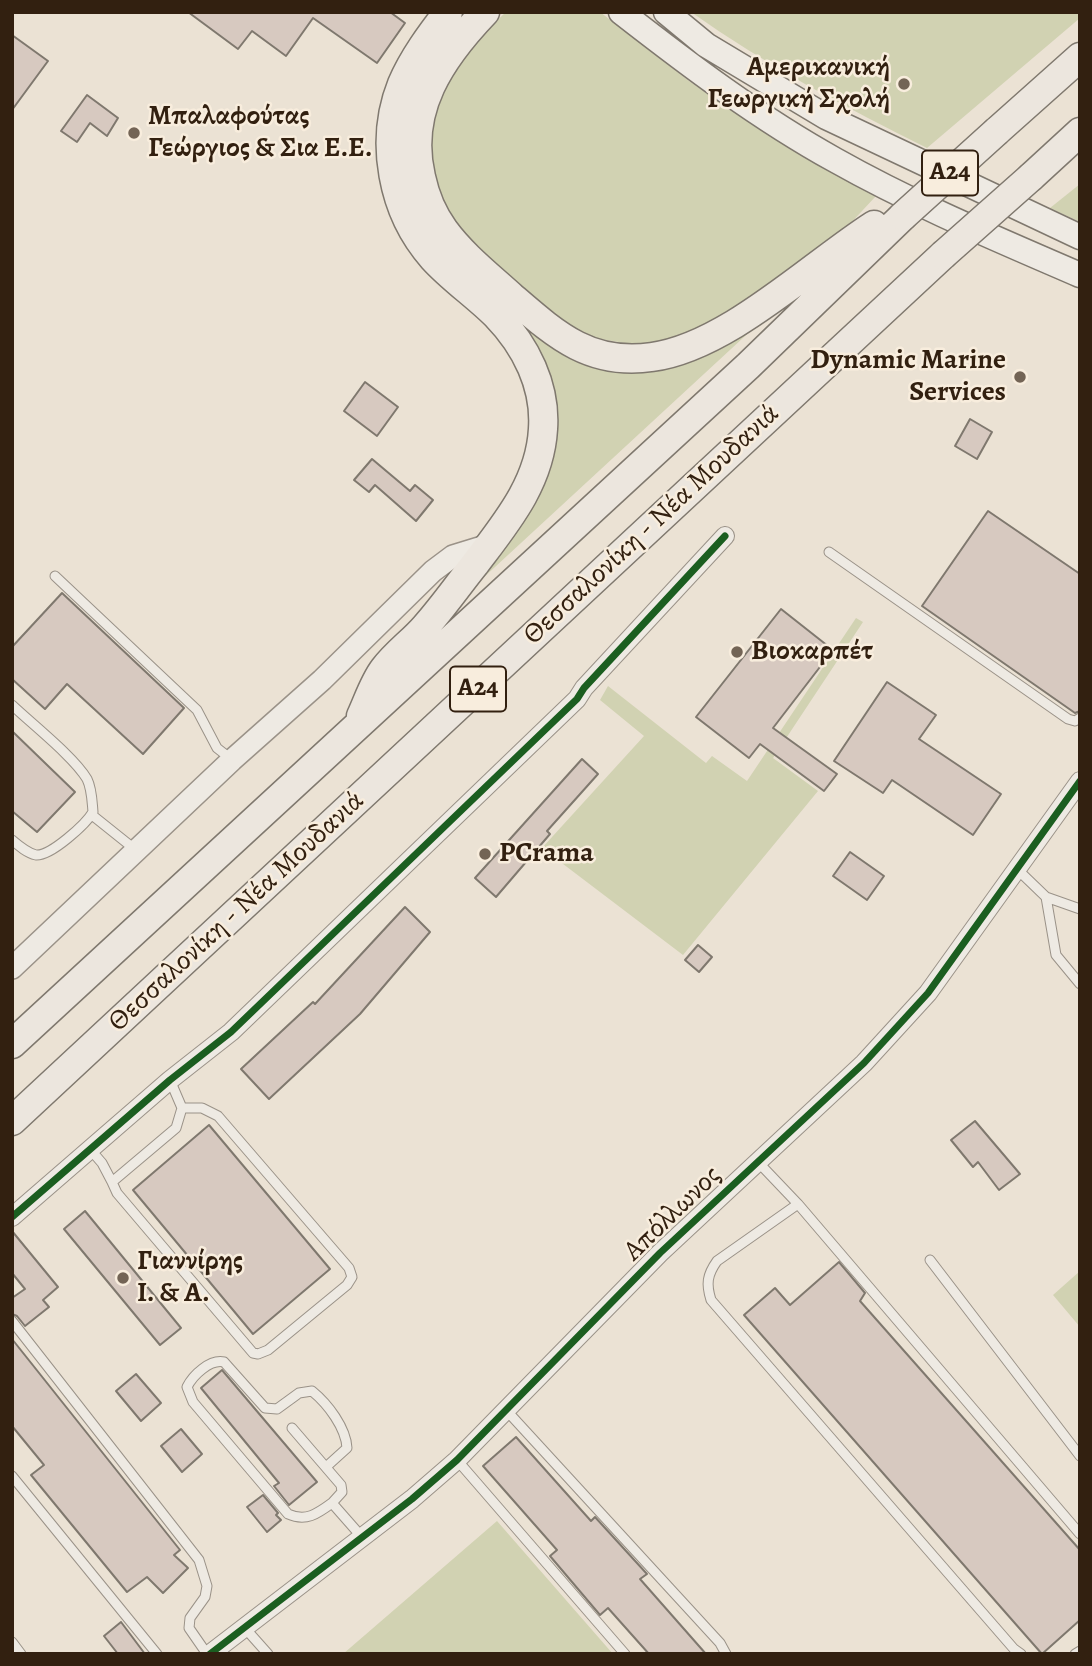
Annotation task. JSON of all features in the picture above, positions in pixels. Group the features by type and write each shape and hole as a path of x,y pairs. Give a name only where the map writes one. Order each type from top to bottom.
{"highway":[{"path":"356,728 384,669 426,626 492,544 517,508 539,461 544,406 532,367 517,342 496,316 442,268 420,242 398,194 391,163 393,119 402,83 418,54 448,12"},
{"path":"485,12 439,67 425,96 417,141 424,187 435,215 454,243 538,320 568,342 596,354 626,359 650,358 684,351 725,329 878,222 903,216"},
{"name":"Θεσσαλονίκη - Νέα Μουδανιά","path":"12,1044 748,366 903,216 1080,57"},
{"name":"Θεσσαλονίκη - Νέα Μουδανιά","path":"12,1121 943,256 1080,132"},
{"path":"1031,177 1080,161"}],"main road":[{"path":"621,12 774,124 833,159 883,186 1080,275"},
{"path":"666,12 706,45 826,117 1080,237"}],"street":[{"path":"12,1217 89,1148 231,1032 577,699 584,688 725,536"},
{"path":"12,968 232,760 322,680 433,571 453,556 492,544"},
{"name":"Απόλλωνος","path":"212,1653 412,1499 457,1460 508,1411 660,1253 864,1063 928,993 1080,781"}],"lane":[{"path":"829,552 1068,719 1074,721 1080,718"},
{"path":"55,576 197,710 216,748 232,760"},
{"path":"12,705 87,779 91,790 92,815 137,851"},
{"path":"12,841 33,854 45,854 92,815"},
{"path":"1018,870 1046,897 1080,909"},
{"path":"1046,897 1056,955 1080,984"},
{"path":"112,1182 176,1128 182,1108 170,1080"},
{"path":"89,1148 102,1163 117,1193 253,1353 268,1350 347,1285 352,1277 349,1268 218,1115 202,1108 182,1108"},
{"path":"758,1162 798,1204 1080,1534"},
{"path":"798,1204 717,1261 710,1272 707,1286 711,1300 1021,1654"},
{"path":"930,1260 1080,1456"},
{"path":"12,1321 199,1560 207,1586 205,1597 190,1618 189,1628 212,1653"},
{"path":"292,1428 343,1489 332,1503 309,1517 301,1518 288,1514 193,1402 187,1387 190,1381 218,1361 224,1362 265,1408 277,1409 299,1393 312,1391 346,1436 347,1448 326,1467"},
{"path":"508,1411 720,1643 726,1654"},
{"path":"457,1460 625,1654"},
{"path":"12,1476 157,1654"},
{"path":"332,1503 361,1536"},
{"path":"244,1627 268,1654"},
{"path":"12,1642 21,1654"},
{"path":"1075,1654 1080,1650"}],"green space":[{"path":"506,12 600,12 689,81 762,131 876,196 813,257 701,330 643,346 594,338 569,328 478,253 435,196 428,118 462,54"},
{"name":"Αμερικανική Γεωργική Σχολή","path":"691,12 1080,12 1080,18 927,148 807,85"},
{"path":"1080,184 1080,222 1050,208"},
{"path":"499,303 625,365 770,313 469,591 552,459"},
{"path":"856,618 863,622 773,758 818,791 683,955 542,848 644,736 600,700 608,686 706,763 712,756 747,781"},
{"path":"1080,1271 1080,1327 1053,1295"},
{"path":"497,1521 613,1654 343,1654"}],"building":[{"path":"188,12 390,12 405,23 377,63 313,18 286,56 252,31 238,49"},
{"path":"12,35 48,61 12,110"},
{"path":"87,95 118,118 107,136 90,123 77,142 61,131"},
{"path":"365,382 398,407 377,436 344,411"},
{"path":"970,419 992,432 977,459 955,446"},
{"path":"372,459 410,491 415,485 433,500 416,521 375,485 369,492 354,480"},
{"path":"988,511 1080,574 1080,711 1075,713 922,606"},
{"path":"62,593 184,708 143,754 67,684 45,709 12,679 12,647"},
{"path":"781,609 833,650 773,728 837,774 824,791 760,744 749,758 696,717"},
{"path":"887,682 936,715 919,739 1001,794 973,835 892,780 883,793 834,761"},
{"path":"12,731 75,792 37,832 12,811"},
{"path":"582,759 598,774 547,831 550,834 496,897 475,878"},
{"path":"850,852 884,876 867,900 833,876"},
{"path":"405,907 430,932 360,1014 269,1099 241,1069 313,1002 315,1004"},
{"path":"698,945 712,957 699,972 685,960"},
{"path":"975,1121 1020,1174 999,1190 978,1162 973,1167 951,1140"},
{"path":"209,1125 330,1269 253,1334 133,1190"},
{"name":"Γιαννίρης Ι. & Α.","path":"85,1211 181,1328 160,1345 64,1229"},
{"path":"12,1231 58,1287 43,1300 49,1307 25,1326 12,1314 12,1298 25,1289 12,1273"},
{"path":"839,1262 865,1293 860,1301 1080,1550 1080,1620 1042,1654 744,1315 775,1288 790,1305"},
{"path":"12,1339 180,1550 174,1555 188,1568 163,1593 147,1577 127,1592 31,1475 44,1465 12,1426"},
{"path":"222,1370 317,1482 289,1505 274,1486 279,1483 201,1388"},
{"path":"136,1374 161,1403 141,1421 116,1391"},
{"path":"181,1429 202,1454 182,1472 161,1446"},
{"path":"516,1437 591,1521 595,1517 647,1574 640,1579 706,1654 649,1654 608,1608 600,1615 550,1556 557,1550 483,1466"},
{"path":"263,1495 281,1520 267,1532 247,1507"},
{"path":"121,1622 145,1654 118,1654 104,1636"}],"cycle path":[{"path":"12,1217 170,1080 231,1032 577,699 584,688 725,536"},
{"path":"210,1654 412,1499 457,1460 660,1253 864,1063 928,993 1080,781"}],"place":[{"name":"Αμερικανική Γεωργική Σχολή","path":"904,84"},
{"name":"Μπαλαφούτας Γεώργιος & Σια Ε.Ε.","path":"134,133"},
{"name":"Dynamic Marine Services","path":"1020,377"},
{"name":"Βιοκαρπέτ","path":"737,652"},
{"name":"PCrama","path":"485,854"},
{"name":"Γιαννίρης Ι. & Α.","path":"123,1278"}]}
